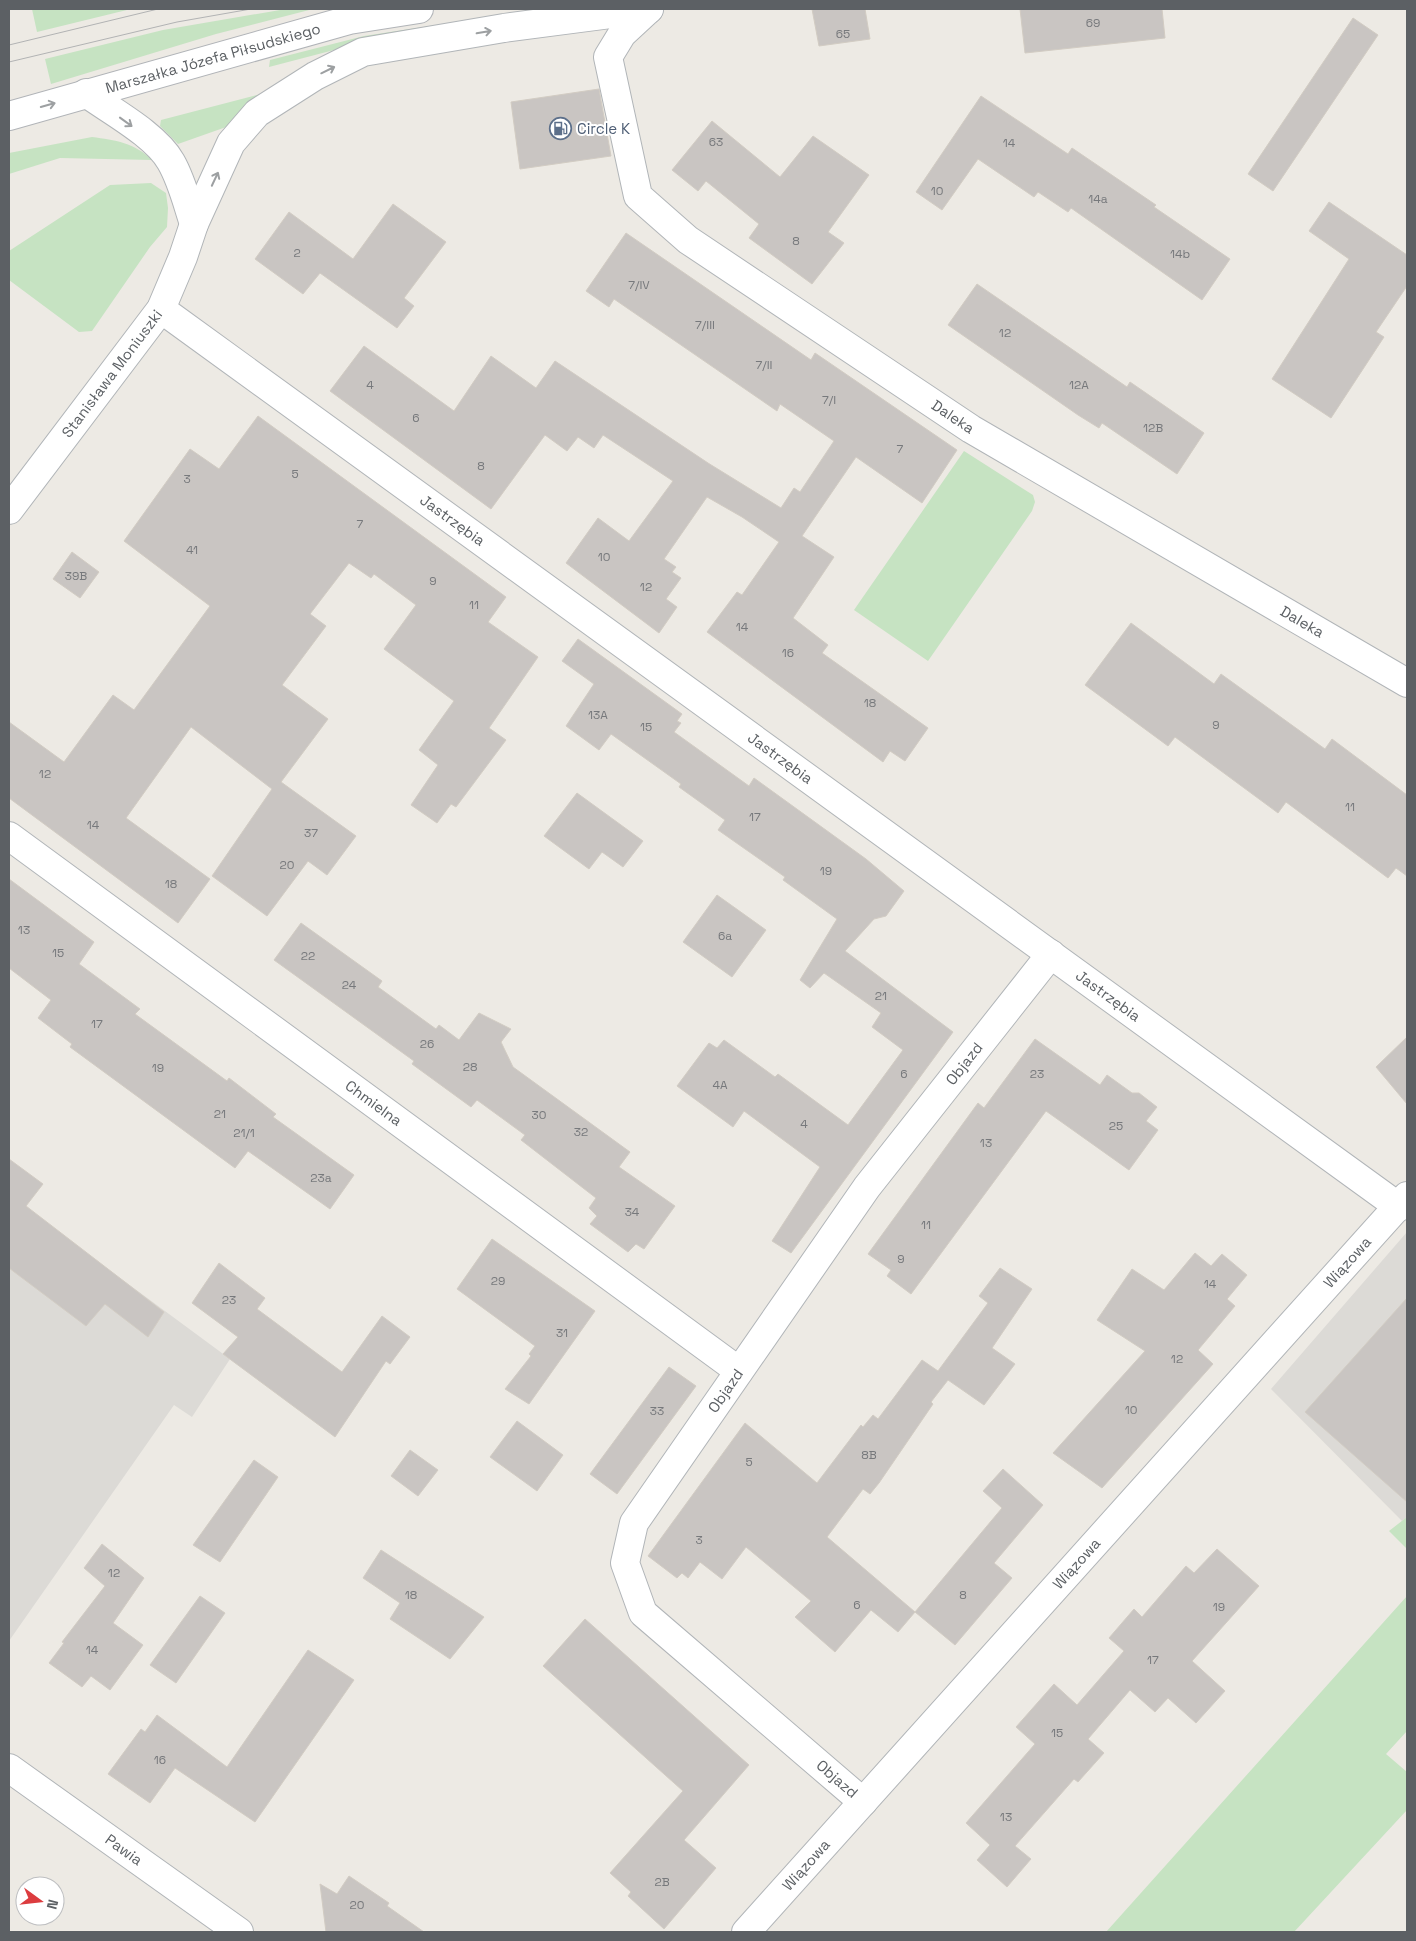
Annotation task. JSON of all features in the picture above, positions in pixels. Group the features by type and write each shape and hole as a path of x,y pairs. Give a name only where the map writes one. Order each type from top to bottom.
{"street":[{"name":"Marszałka Józefa Piłsudskiego","path":"9,116 349,20 419,9"},
{"name":"Daleka","path":"649,9 622,34 608,57 638,196 688,240 971,429 1407,683"},
{"name":"Stanisława Moniuszki","path":"9,510 161,310 183,258 194,224 231,143 257,113 315,76 364,52 504,28 649,9"},
{"path":"86,93 150,139 170,160 180,179 194,224"},
{"name":"Jastrzębia","path":"161,310 1051,954 1403,1201"},
{"name":"Chmielna","path":"9,836 739,1371"},
{"name":"Objazd","path":"863,1802 643,1613 625,1563 634,1523 867,1187 1051,954"},
{"name":"Wiązowa","path":"746,1932 1403,1201"},
{"name":"Pawia","path":"9,1768 240,1932"}],"shaded area":[{"path":"9,1196 230,1359 192,1417 174,1405 9,1641"},
{"path":"1407,1232 1407,1517 1402,1521 1271,1389"}],"green space":[{"path":"32,9 131,9 37,32"},
{"path":"286,9 313,9 216,34 51,84 45,59 163,30"},
{"path":"541,9 585,9 357,44 269,67 270,60 364,36"},
{"path":"265,93 229,126 178,144 160,126 161,120"},
{"path":"92,137 117,141 132,146 152,160 60,158 9,174 9,153"},
{"path":"151,183 166,193 168,208 167,227 150,247 92,331 79,332 9,280 9,251 110,185"},
{"path":"964,451 1033,495 1035,502 1032,511 928,661 854,610"},
{"path":"1407,1517 1407,1549 1389,1531"},
{"path":"1407,1596 1407,1731 1386,1754 1407,1772 1407,1810 1294,1932 1106,1932"}],"building":[{"path":"812,9 865,9 870,39 819,46"},
{"path":"1020,9 1162,9 1165,38 1025,53"},
{"path":"1353,18 1378,35 1273,191 1248,174"},
{"name":"Circle K","path":"599,89 611,156 520,169 511,102"},
{"path":"981,96 1068,154 1072,148 1156,205 1154,207 1230,259 1202,300 1071,208 1068,212 1038,192 1034,197 978,159 942,210 916,192"},
{"path":"712,121 780,177 813,136 869,175 828,232 844,243 812,284 749,238 759,224 706,181 698,191 672,170"},
{"path":"1329,202 1407,255 1407,286 1376,332 1384,337 1331,418 1272,379 1349,259 1309,231"},
{"path":"393,204 446,242 404,298 414,306 397,328 320,273 303,294 255,259 289,212 353,259"},
{"path":"626,233 811,360 815,353 957,450 922,503 856,457 802,536 834,557 793,618 828,645 822,653 928,728 905,761 890,751 883,762 707,632 737,592 742,595 779,542 742,517 707,497 664,559 676,567 672,572 681,578 666,599 677,607 659,633 566,563 598,518 629,541 673,481 603,435 594,448 578,437 567,451 545,435 491,509 330,391 364,346 454,411 491,356 536,388 555,361 708,463 781,508 794,488 800,492 834,441 780,404 777,411 614,299 609,307 586,291"},
{"path":"977,284 1127,387 1130,382 1204,433 1177,474 1102,423 1099,428 1078,415 948,325"},
{"path":"258,416 506,597 488,622 538,657 489,728 506,740 456,807 451,804 437,823 411,805 438,765 419,750 454,701 384,649 416,605 374,574 371,578 349,563 310,614 326,626 282,685 328,719 281,782 356,836 327,875 308,861 267,916 212,876 272,789 191,727 126,818 210,879 178,923 9,798 9,722 64,762 113,695 134,710 210,606 124,541 190,449 219,469"},
{"path":"72,552 99,572 80,598 53,579"},
{"path":"1131,623 1214,684 1221,674 1325,749 1332,739 1407,795 1407,876 1396,868 1388,878 1286,802 1278,813 1175,737 1168,746 1085,685"},
{"path":"578,639 682,714 677,721 681,723 674,732 749,786 754,778 866,859 904,891 886,916 874,919 845,951 953,1032 791,1253 772,1241 820,1167 744,1111 733,1127 677,1086 709,1043 717,1048 724,1040 775,1077 778,1074 848,1125 903,1050 872,1027 881,1013 824,973 810,988 800,980 837,919 783,880 785,877 718,830 725,820 679,787 681,784 611,734 599,750 566,726 594,684 562,661"},
{"path":"577,793 643,841 623,867 602,852 589,869 544,836"},
{"path":"9,879 94,942 79,964 140,1009 135,1014 227,1081 229,1078 276,1114 273,1117 354,1175 330,1209 248,1151 235,1168 70,1047 72,1044 38,1018 51,1000 9,968"},
{"path":"717,895 766,930 732,977 683,942"},
{"path":"301,923 382,981 378,987 436,1029 439,1025 459,1040 479,1013 511,1029 501,1042 513,1067 630,1152 619,1167 675,1206 644,1249 636,1244 628,1252 590,1224 597,1216 589,1208 596,1198 521,1140 525,1135 477,1100 471,1107 412,1064 414,1061 274,960"},
{"path":"1407,1037 1407,1104 1376,1067"},
{"path":"1035,1039 1100,1085 1107,1075 1132,1093 1139,1093 1157,1107 1146,1121 1158,1130 1129,1170 1046,1111 911,1294 887,1276 891,1270 868,1254 978,1103 984,1108"},
{"path":"9,1159 43,1184 26,1206 164,1312 148,1337 105,1304 86,1326 9,1268"},
{"path":"492,1239 595,1311 529,1404 505,1389 531,1356 529,1354 535,1346 457,1289"},
{"path":"1195,1253 1211,1266 1222,1254 1247,1275 1227,1299 1235,1306 1198,1350 1213,1364 1102,1488 1053,1453 1145,1351 1097,1320 1132,1269 1164,1290"},
{"path":"219,1263 265,1298 257,1309 342,1372 382,1316 410,1337 390,1364 386,1361 335,1437 223,1354 238,1337 192,1303"},
{"path":"1000,1268 1032,1289 992,1348 1015,1364 984,1405 948,1380 931,1402 933,1404 879,1483 870,1494 863,1489 827,1537 915,1612 898,1632 871,1610 835,1652 795,1617 811,1601 746,1547 722,1579 700,1562 688,1578 682,1573 677,1578 648,1556 745,1423 817,1483 861,1425 863,1427 873,1415 878,1419 922,1360 938,1371 988,1303 979,1296"},
{"path":"1407,1298 1407,1502 1305,1412"},
{"path":"669,1367 696,1386 617,1494 590,1474"},
{"path":"517,1421 563,1455 537,1491 490,1457"},
{"path":"410,1450 438,1470 418,1496 391,1476"},
{"path":"254,1460 278,1477 220,1562 193,1545"},
{"path":"1003,1469 1043,1505 994,1563 1012,1578 955,1645 915,1612 1002,1508 983,1491"},
{"path":"102,1544 144,1578 113,1623 143,1645 110,1690 91,1676 82,1687 49,1663 64,1643 62,1642 105,1586 84,1568"},
{"path":"1217,1549 1259,1586 1192,1661 1225,1691 1196,1723 1168,1698 1155,1712 1130,1690 1088,1739 1104,1753 1078,1782 1074,1779 1015,1846 1031,1859 1007,1887 977,1860 990,1845 966,1823 1035,1744 1016,1727 1054,1684 1077,1705 1124,1651 1109,1638 1134,1609 1142,1617 1186,1566 1194,1573"},
{"path":"381,1550 484,1617 450,1659 390,1619 400,1603 363,1578"},
{"path":"200,1596 225,1613 176,1683 150,1665"},
{"path":"585,1619 749,1765 684,1840 716,1868 664,1929 628,1896 631,1892 610,1873 683,1791 543,1666"},
{"path":"308,1650 354,1680 255,1822 175,1768 150,1803 108,1774 141,1729 145,1732 157,1715 227,1767"},
{"path":"349,1876 389,1903 387,1906 424,1932 326,1932 320,1884 337,1894"}],"tram line":[{"path":"9,45 158,9"},
{"path":"9,62 177,22 251,9"}],"place":[{"name":"Circle K","path":"561,129"}]}
